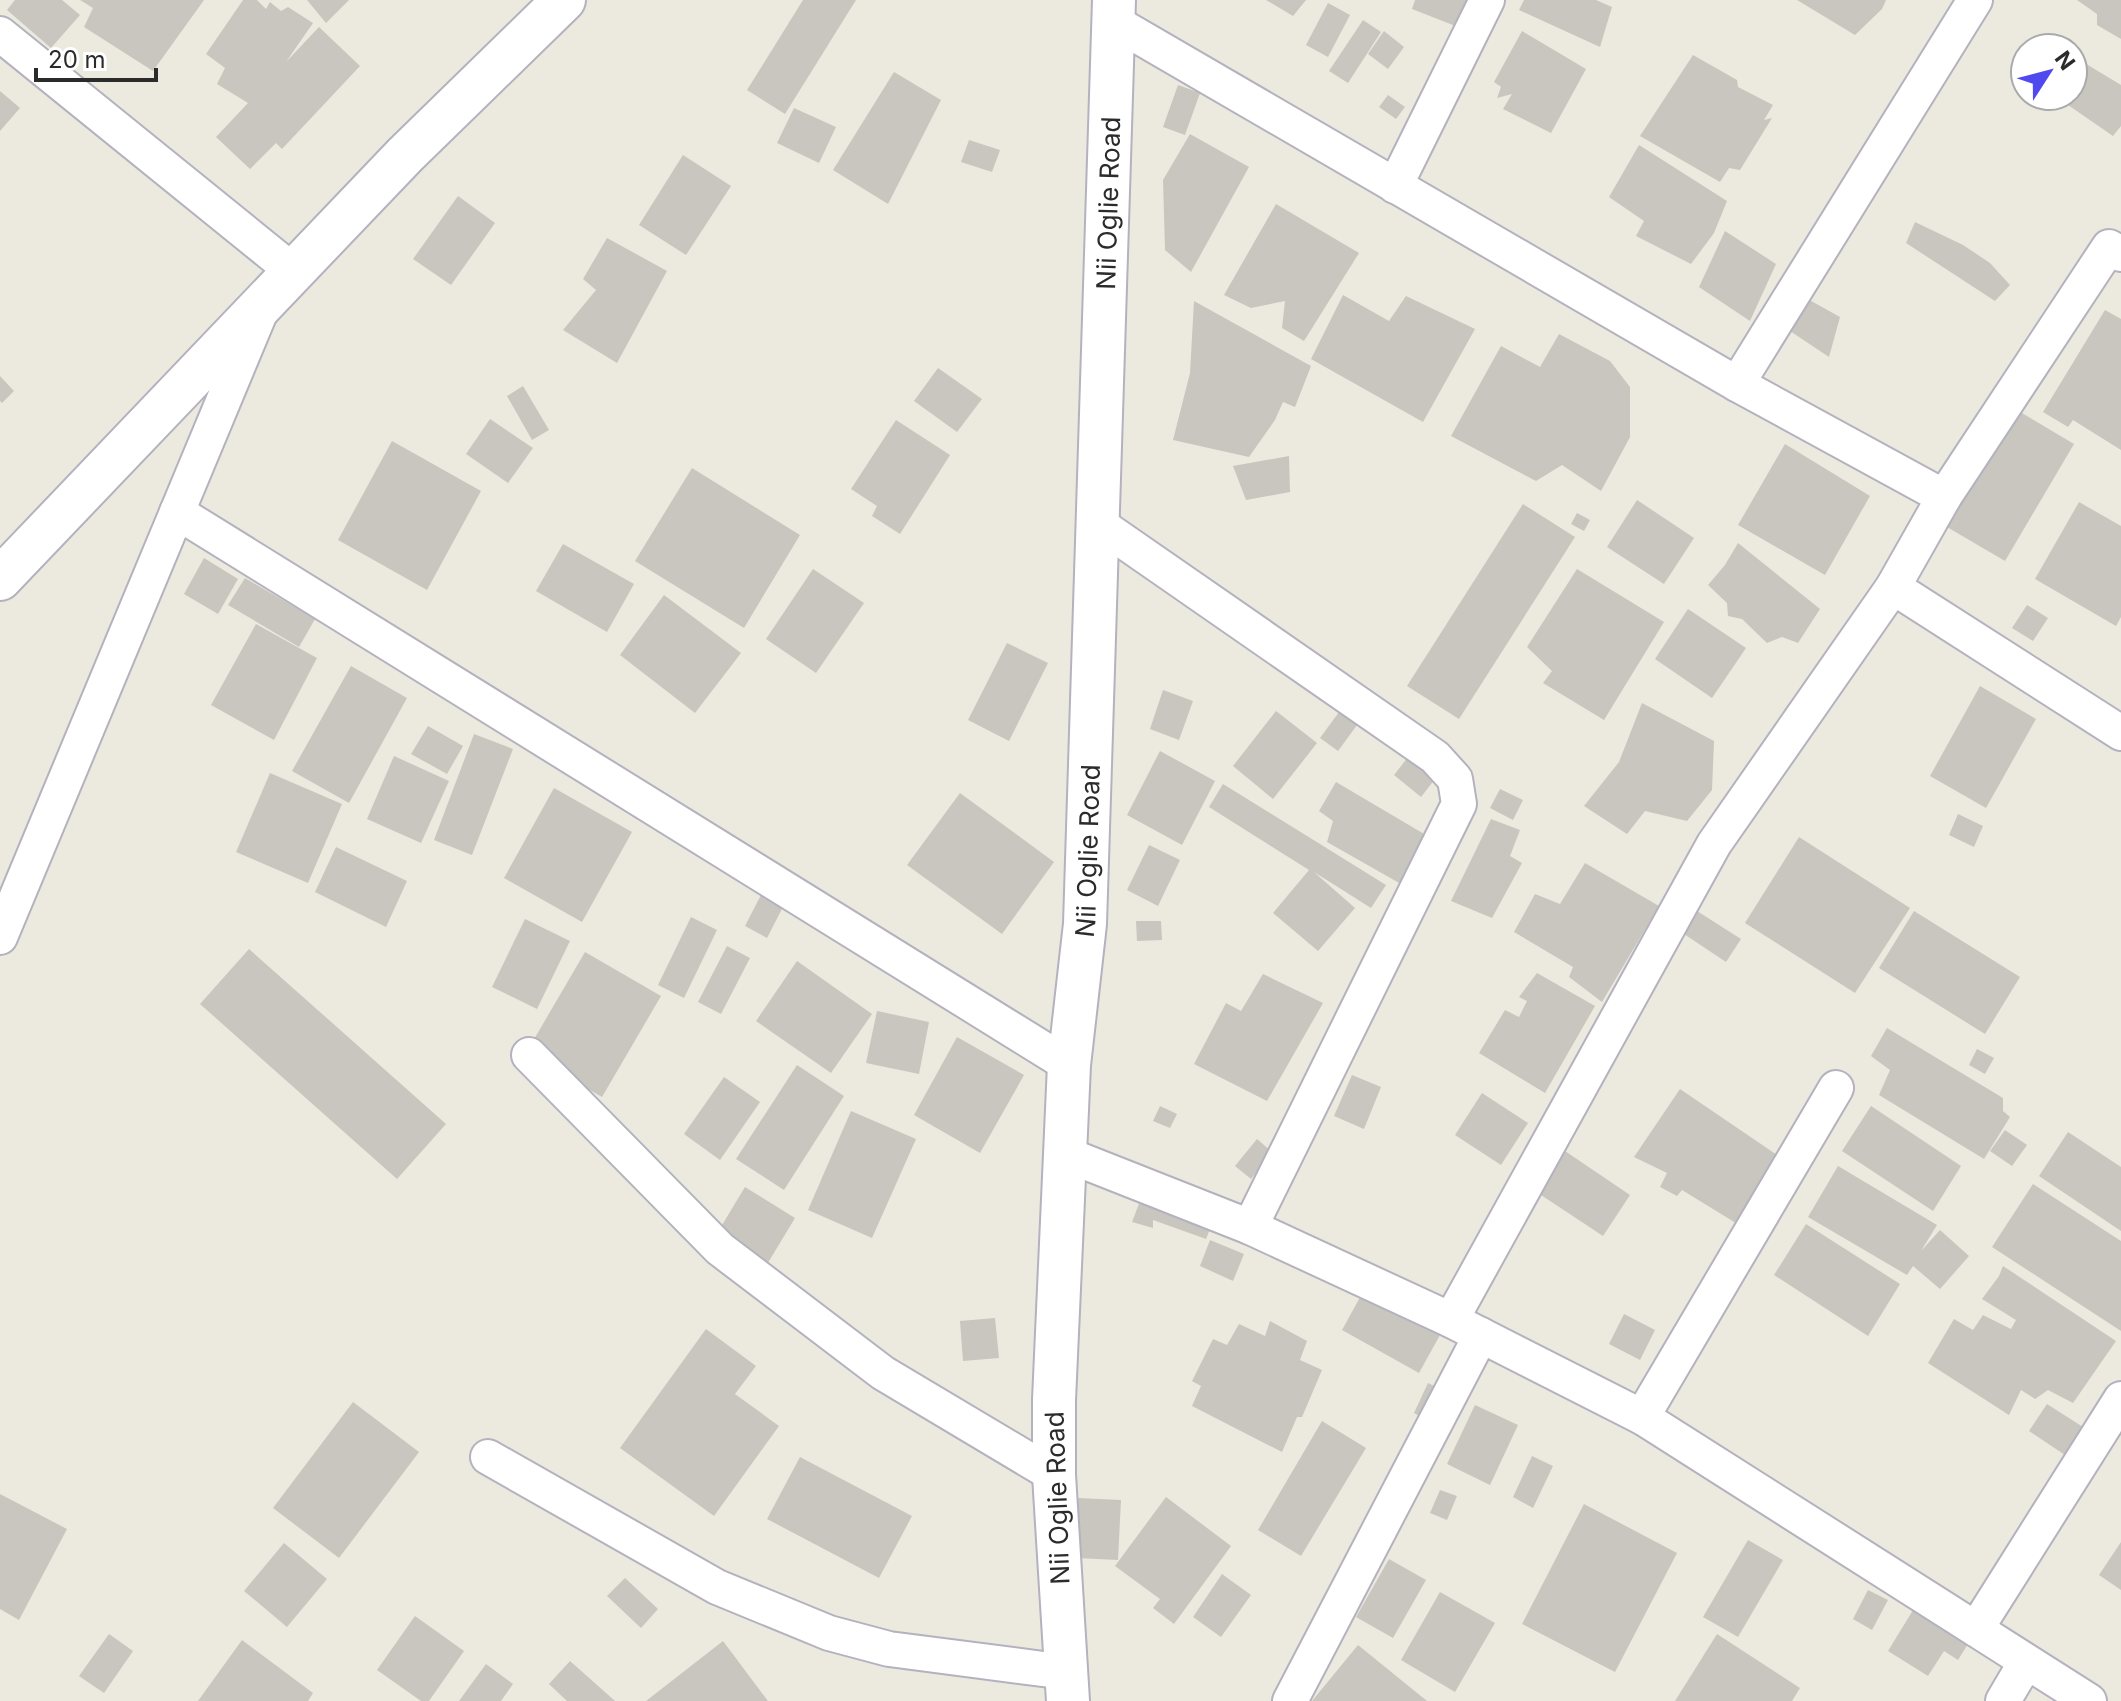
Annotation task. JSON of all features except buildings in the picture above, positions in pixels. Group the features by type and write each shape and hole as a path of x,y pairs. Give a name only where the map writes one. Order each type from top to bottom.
{"street":[{"path":"0,579 405,155 564,0"},
{"path":"1395,186 1487,0"},
{"path":"1737,384 1975,0"},
{"path":"1114,11 1395,186 1737,384 1944,497"},
{"name":"Nii Oglie Road","path":"1067,1687 1054,1475 1054,1400 1069,1065 1085,924 1114,11"},
{"path":"0,34 294,272"},
{"path":"1290,1701 1466,1328 1714,844 1893,587 1944,497 2117,243"},
{"path":"0,937 263,304"},
{"path":"177,512 1069,1065"},
{"path":"1099,524 1435,757 1455,779 1459,804 1250,1227"},
{"path":"1893,587 2121,733"},
{"path":"529,1055 720,1249 883,1373 1054,1475"},
{"path":"1642,1417 1836,1088"},
{"path":"1065,1154 1250,1227 1466,1328 1642,1417 2089,1701"},
{"path":"1976,1629 2121,1399"},
{"path":"488,1457 717,1587 829,1633 1067,1687"},
{"path":"2003,1701 2026,1662"}]}
